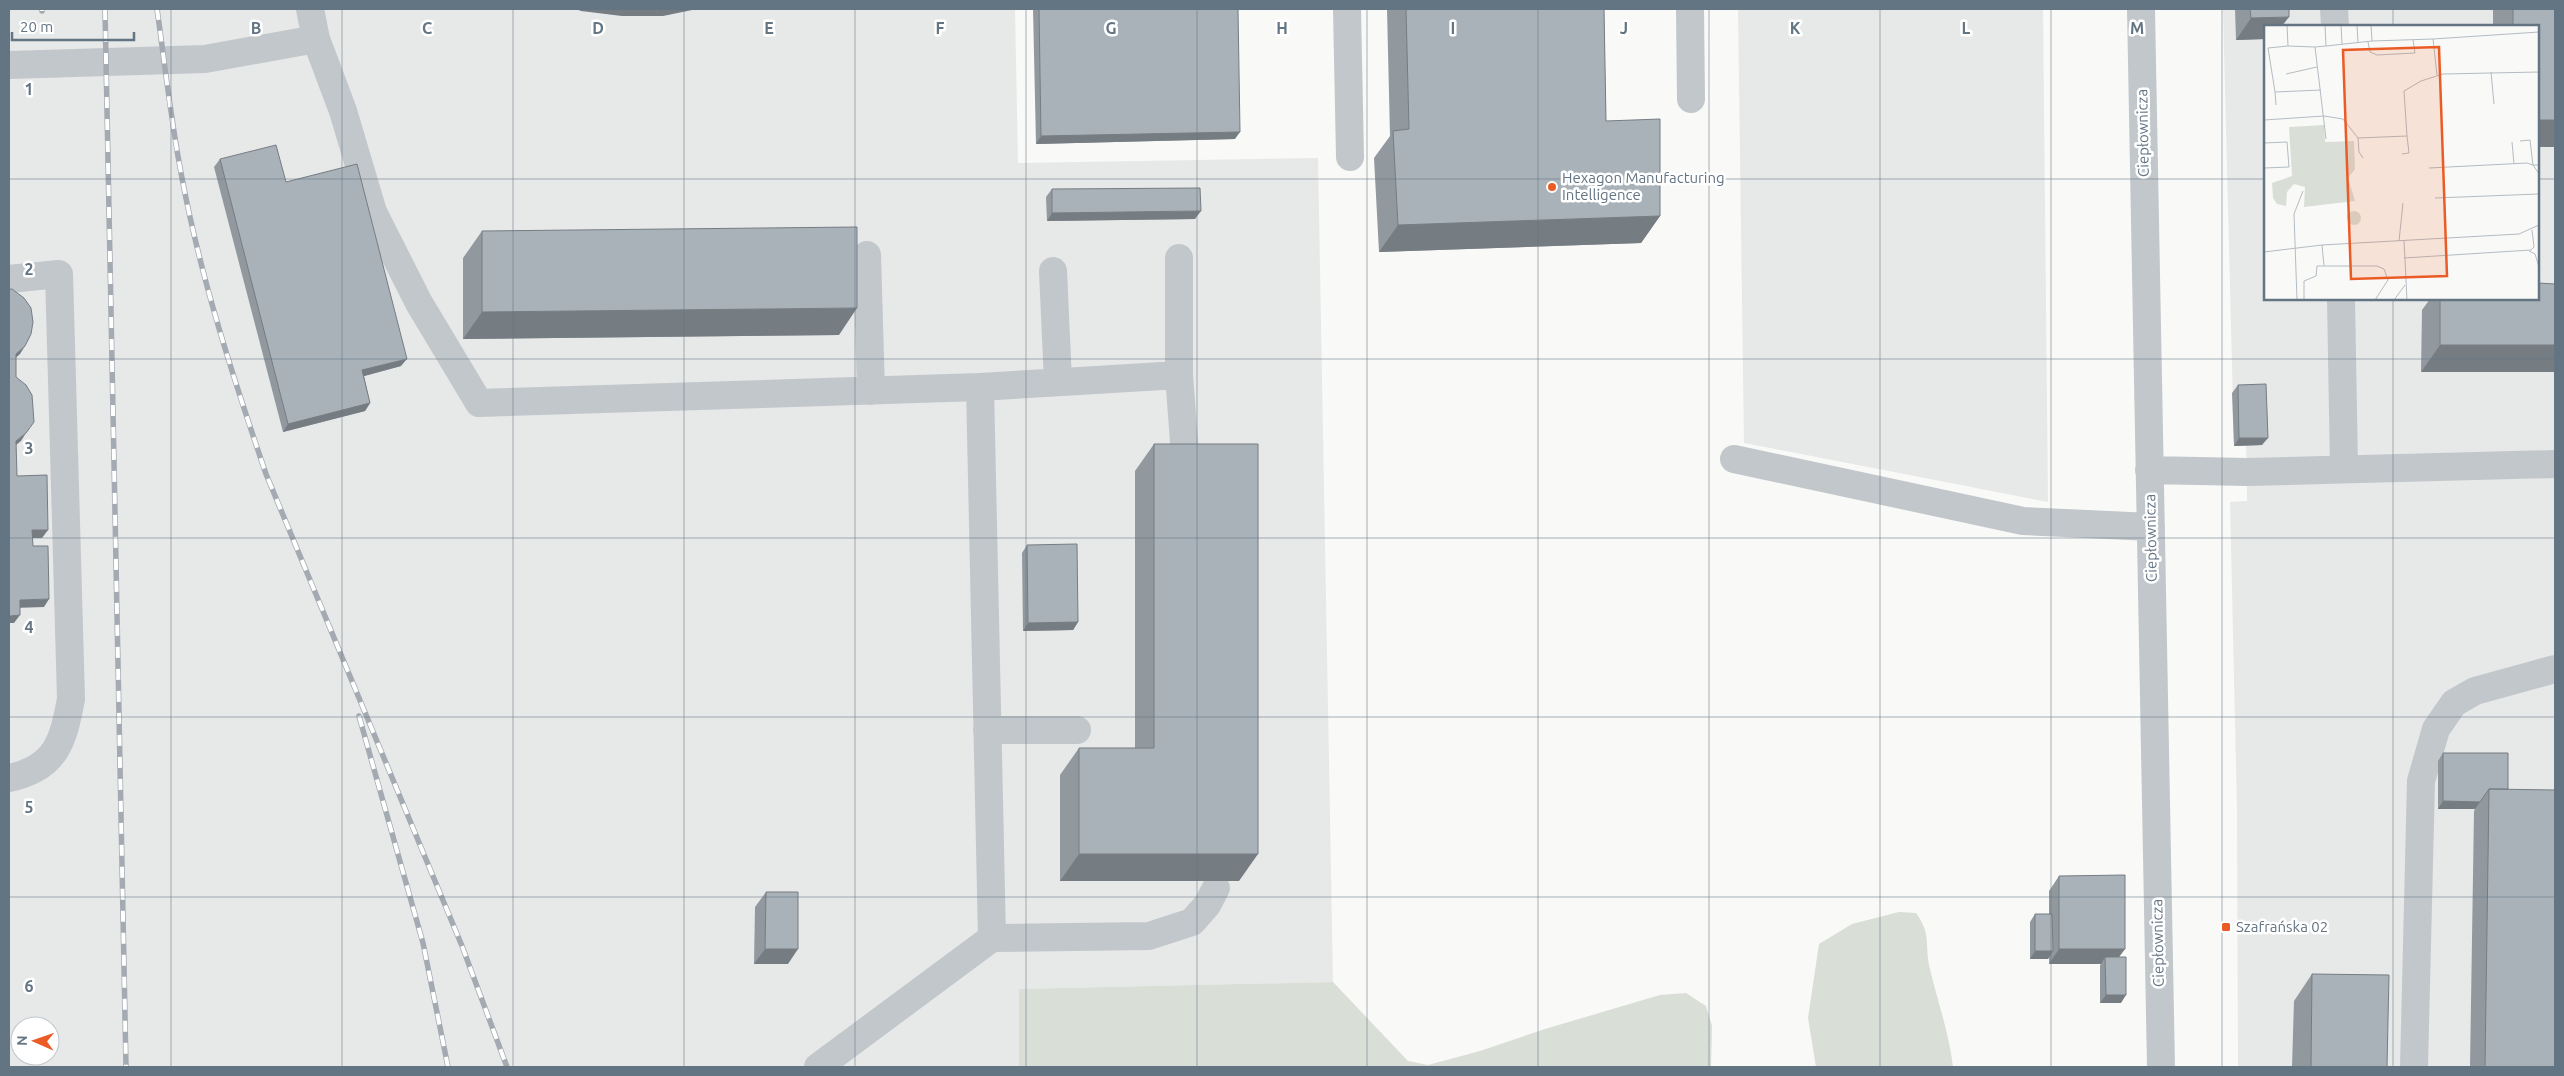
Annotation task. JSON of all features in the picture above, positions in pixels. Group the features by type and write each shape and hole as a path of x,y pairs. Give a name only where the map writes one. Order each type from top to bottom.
{"street":[{"path":"310,9 316,39 343,111 373,212 419,303 479,403 980,387 1180,375"},
{"path":"1347,9 1350,157"},
{"path":"1690,9 1691,99"},
{"name":"Ciepłownicza","path":"2141,9 2161,1067"},
{"path":"2334,9 2335,25"},
{"path":"9,65 205,59 316,39"},
{"path":"866,256 871,391"},
{"path":"1180,258 1180,375 1185,455"},
{"path":"1053,271 1058,382"},
{"path":"9,279 59,274 71,698 66,728 55,752 39,768 9,778"},
{"path":"2341,300 2344,468"},
{"path":"980,387 992,938"},
{"path":"1734,459 2022,521 2151,527"},
{"path":"2149,470 2247,472 2555,464"},
{"path":"2414,1067 2421,782 2436,729 2454,704 2475,690 2555,669"},
{"path":"987,730 1077,730"},
{"path":"818,1067 992,938 1149,936 1192,922 1208,906 1216,888"}],"shaded area":[{"path":"9,9 1015,9 1018,163 1318,158 1333,982 1020,989 1020,1067 9,1067"},
{"path":"1738,9 2043,9 2048,502 1744,443"},
{"path":"2223,9 2555,9 2555,1067 2238,1067 2237,811 2230,502 2247,501 2246,446 2234,446"},
{"path":"1899,912 1916,913 1924,927 1927,938 1929,965 1946,1029 1953,1067 1816,1067 1808,1018 1819,944 1852,924"},
{"path":"1333,982 1408,1061 1428,1065 1480,1051 1545,1029 1660,995 1686,993 1706,1006 1712,1026 1711,1067 1019,1067 1019,989"}],"building":[{"path":"1039,9 1238,9 1240,132 1041,136"},
{"path":"1406,9 1604,9 1606,121 1660,119 1660,216 1398,225 1393,131 1409,129"},
{"path":"2250,9 2289,9 2289,17 2251,18"},
{"path":"2513,9 2555,9 2555,120 2539,120 2539,25 2513,25"},
{"path":"276,145 286,182 357,164 407,359 362,370 370,403 288,424 220,159"},
{"path":"1200,188 1201,211 1052,213 1052,189"},
{"path":"857,227 857,308 482,312 482,231"},
{"path":"2539,283 2555,284 2555,345 2440,345 2440,300 2539,300"},
{"path":"9,289 12,289 24,298 31,308 33,322 31,334 25,346 16,354 16,377 26,385 32,395 34,422 26,433 16,441 17,476 47,475 48,530 32,530 33,546 48,546 49,599 20,600 20,615 9,616"},
{"path":"2266,384 2268,438 2239,438 2238,385"},
{"path":"1154,444 1258,444 1258,854 1079,854 1079,748 1154,748"},
{"path":"1077,544 1078,622 1028,623 1027,545"},
{"path":"2443,753 2508,753 2508,789 2489,789 2480,802 2443,801"},
{"path":"2489,789 2555,790 2555,1067 2485,1067"},
{"path":"2125,875 2125,949 2059,949 2059,876"},
{"path":"766,892 798,892 798,949 765,949"},
{"path":"2035,914 2052,914 2053,951 2035,951"},
{"path":"2105,957 2126,957 2126,995 2106,995"},
{"path":"2312,974 2389,975 2387,1067 2311,1067"}],"railway":[{"path":"105,9 126,1067"},
{"path":"157,9 182,178 198,253 219,328 254,438 266,474 462,946 507,1067"},
{"path":"359,716 423,943 448,1067"}],"place":[{"name":"Hexagon Manufacturing Intelligence","path":"1552,187"},
{"name":"Szafrańska 02","path":"2226,927"}]}
